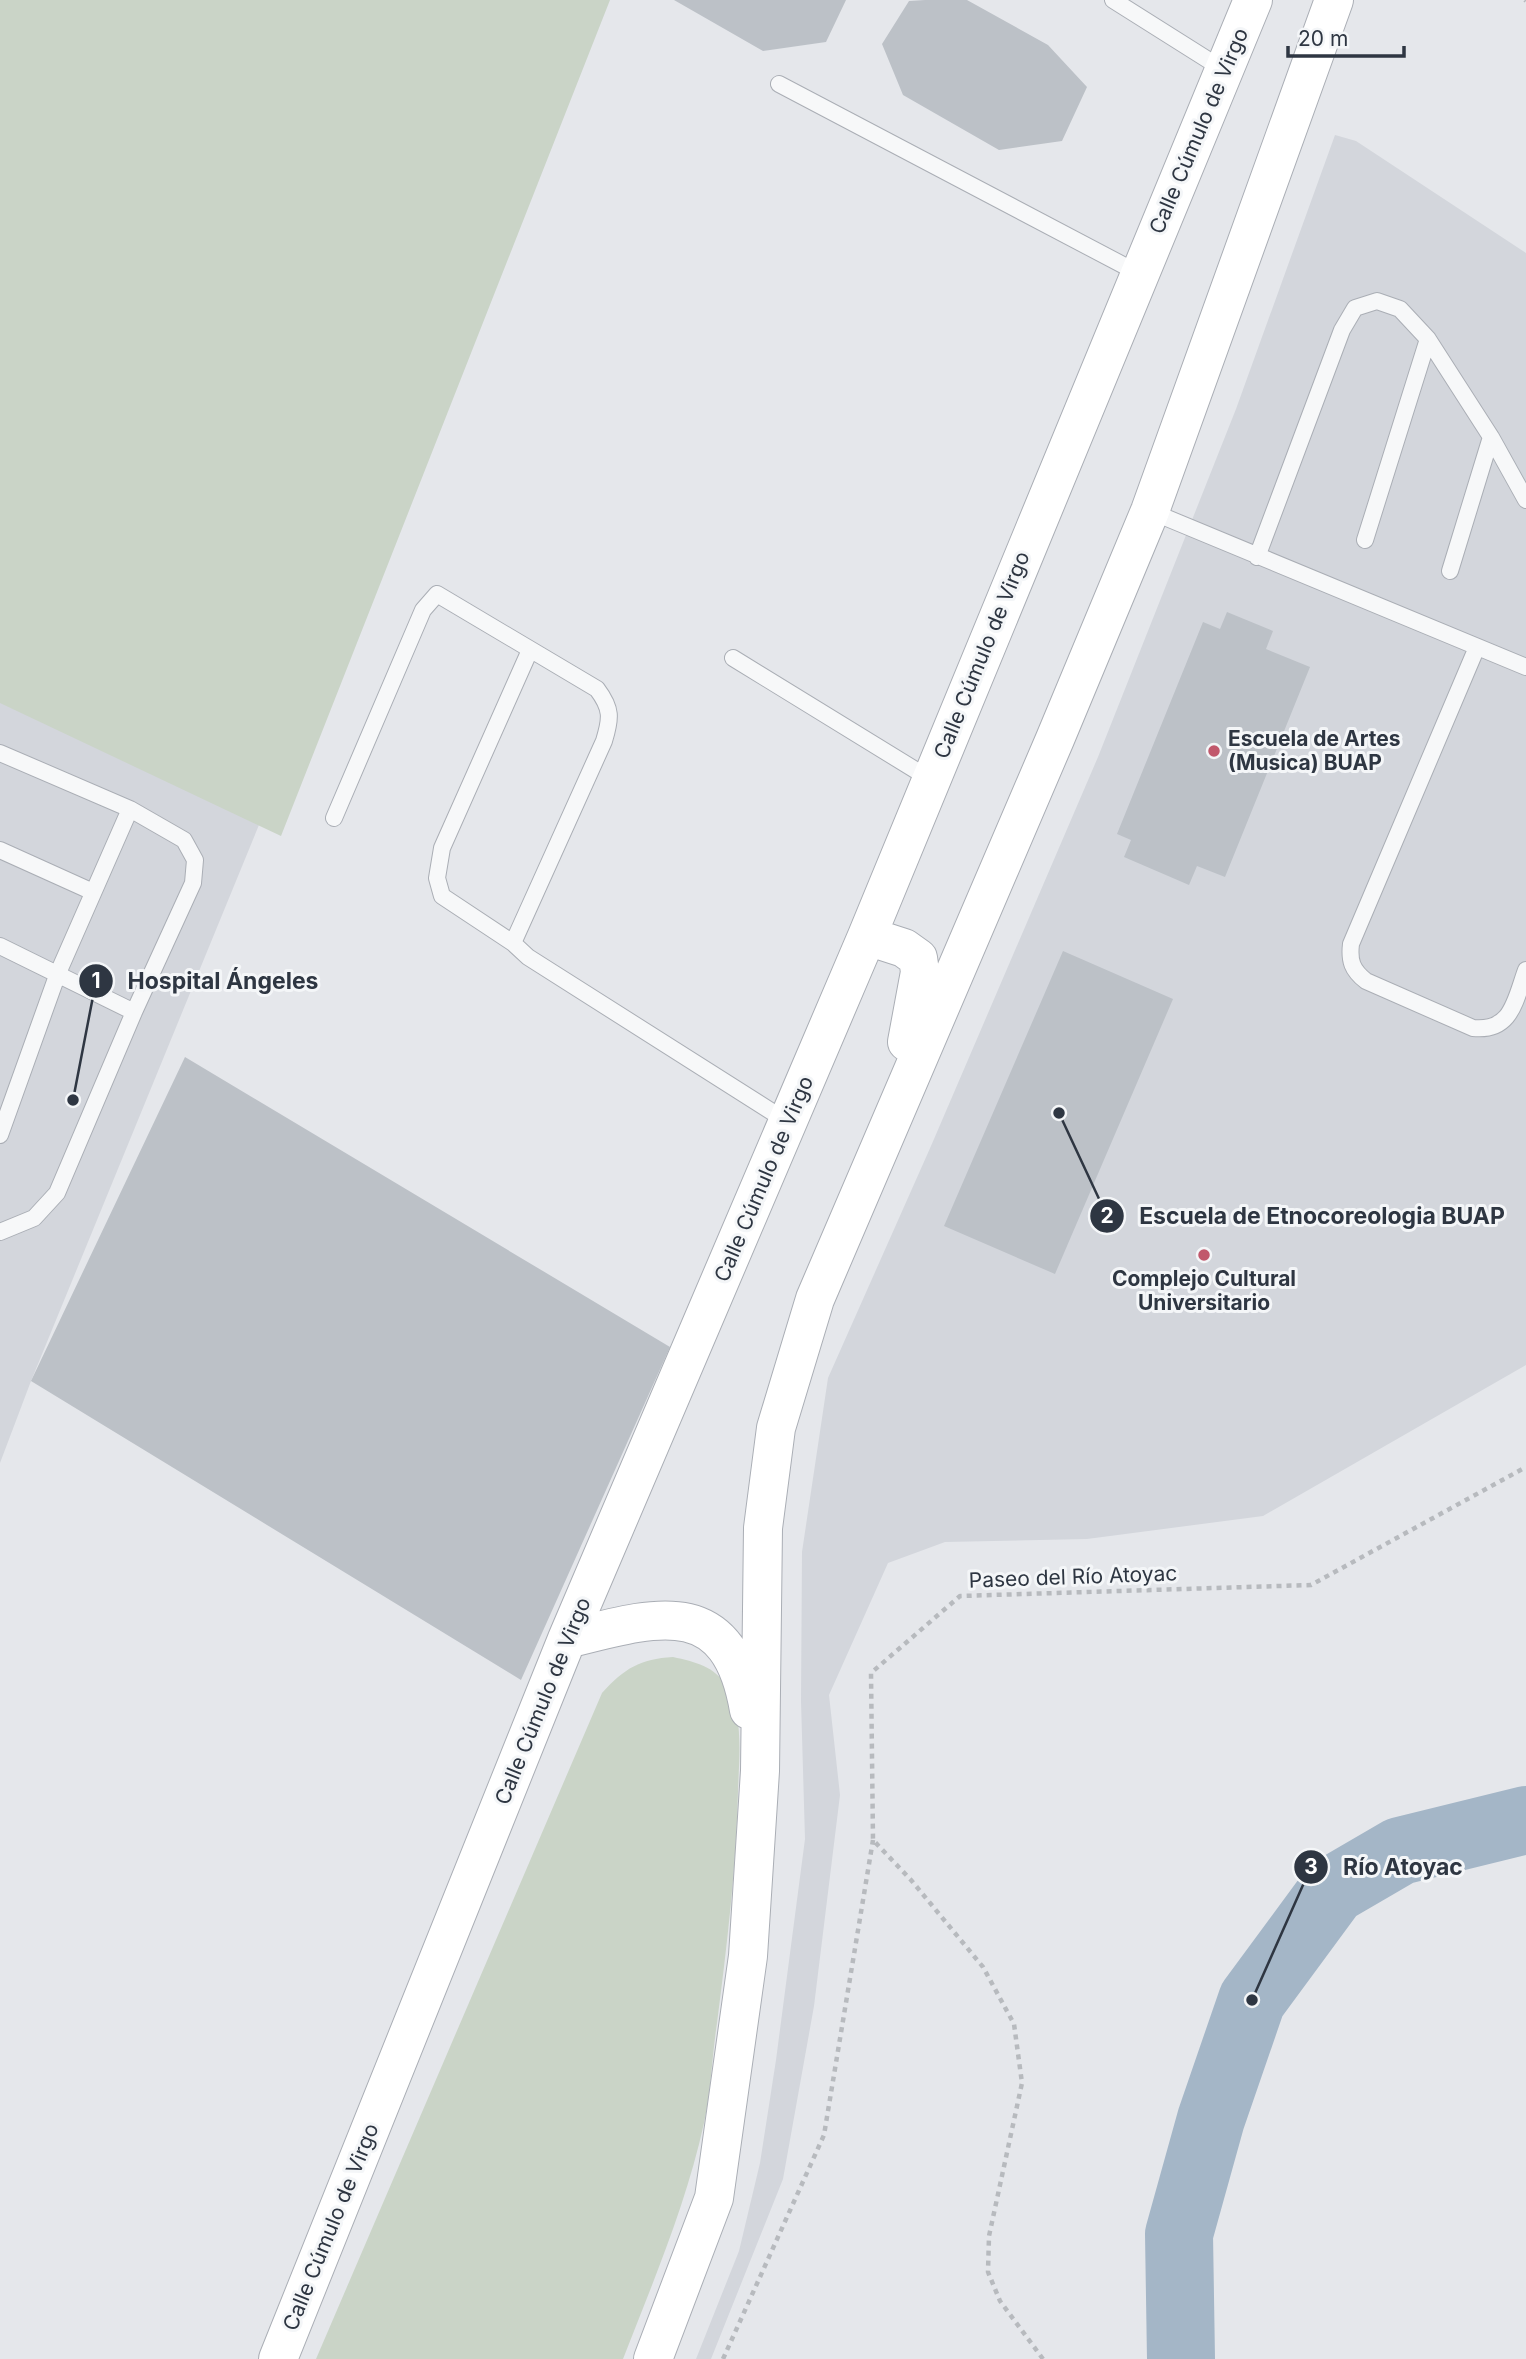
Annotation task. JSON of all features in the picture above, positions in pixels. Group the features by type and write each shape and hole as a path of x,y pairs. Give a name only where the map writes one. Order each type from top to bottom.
{"main road":[{"name":"Calle Cúmulo de Virgo","path":"278,2359 567,1639 867,936 1254,0"},
{"path":"653,2359 714,2199 748,1956 760,1771 763,1528 776,1428 815,1299 1150,512 1334,0"},
{"path":"867,936 904,948 918,958 920,972 891,1116"},
{"path":"567,1639 621,1625 660,1620 698,1624 726,1645 744,1684 760,1771"}],"lane":[{"path":"1113,0 1224,70"},
{"path":"779,84 1140,274"},
{"path":"1257,557 1342,330 1355,308 1377,301 1399,309 1428,339 1491,437 1526,500"},
{"path":"1365,540 1428,339"},
{"path":"1450,571 1491,437"},
{"path":"1150,512 1526,667"},
{"path":"334,818 423,610 437,594 597,689 607,703 610,722 604,741 513,943"},
{"path":"1477,647 1352,944 1350,959 1355,972 1366,981 1473,1028 1488,1029 1501,1024 1510,1012 1526,970"},
{"path":"530,650 442,848 437,878 442,896 513,943 539,964 788,1122"},
{"path":"733,658 930,779"},
{"path":"0,753 131,808 184,839 195,860 193,883 134,1012 57,1193 34,1218 0,1231"},
{"path":"0,1135 58,972 131,808"},
{"path":"0,850 93,892"},
{"path":"0,946 58,972 134,1012"}],"path":[{"name":"Paseo del Río Atoyac","path":"723,2359 824,2135 873,1840 871,1673 960,1595 1311,1585 1526,1467"},
{"path":"873,1840 911,1880 983,1967 1014,2024 1022,2083 989,2236 988,2272 1000,2301 1043,2359"}],"shaded area":[{"path":"0,0 610,0 281,836 0,703"},
{"name":"Complejo Cultural Universitario","path":"1335,135 1356,141 1526,253 1526,1365 1263,1516 1087,1539 945,1542 888,1563 829,1695 840,1795 814,2006 783,2179 711,2359 696,2359 739,2251 760,2163 776,2060 805,1839 801,1701 802,1552 828,1378 1098,757 1236,409"},
{"path":"0,698 261,820 31,1381 0,1463"},
{"path":"673,1657 697,1663 717,1674 732,1698 739,1738 735,1849 724,1965 704,2123 678,2213 623,2359 316,2359 602,1693 634,1666"}],"building":[{"path":"674,0 846,0 826,42 763,51"},
{"path":"967,0 1048,45 1087,87 1062,141 999,150 903,95 882,44 909,1"},
{"name":"Escuela de Artes (Musica) BUAP","path":"1227,612 1273,631 1266,649 1310,667 1225,877 1197,866 1189,885 1124,857 1131,840 1117,834 1203,622 1220,629"},
{"path":"1063,951 1173,999 1055,1274 944,1226"},
{"path":"185,1057 670,1347 521,1680 31,1381"}],"waterway":[{"path":"1181,2359 1179,2234 1211,2119 1252,2000 1333,1890 1400,1851 1526,1820"}],"place":[{"name":"Escuela de Artes (Musica) BUAP","path":"1214,751"},
{"name":"Hospital Ángeles","path":"73,1100"},
{"name":"Escuela de Etnocoreologia BUAP","path":"1059,1113"},
{"name":"Complejo Cultural Universitario","path":"1204,1255"},
{"name":"Río Atoyac","path":"1252,2000"}]}
